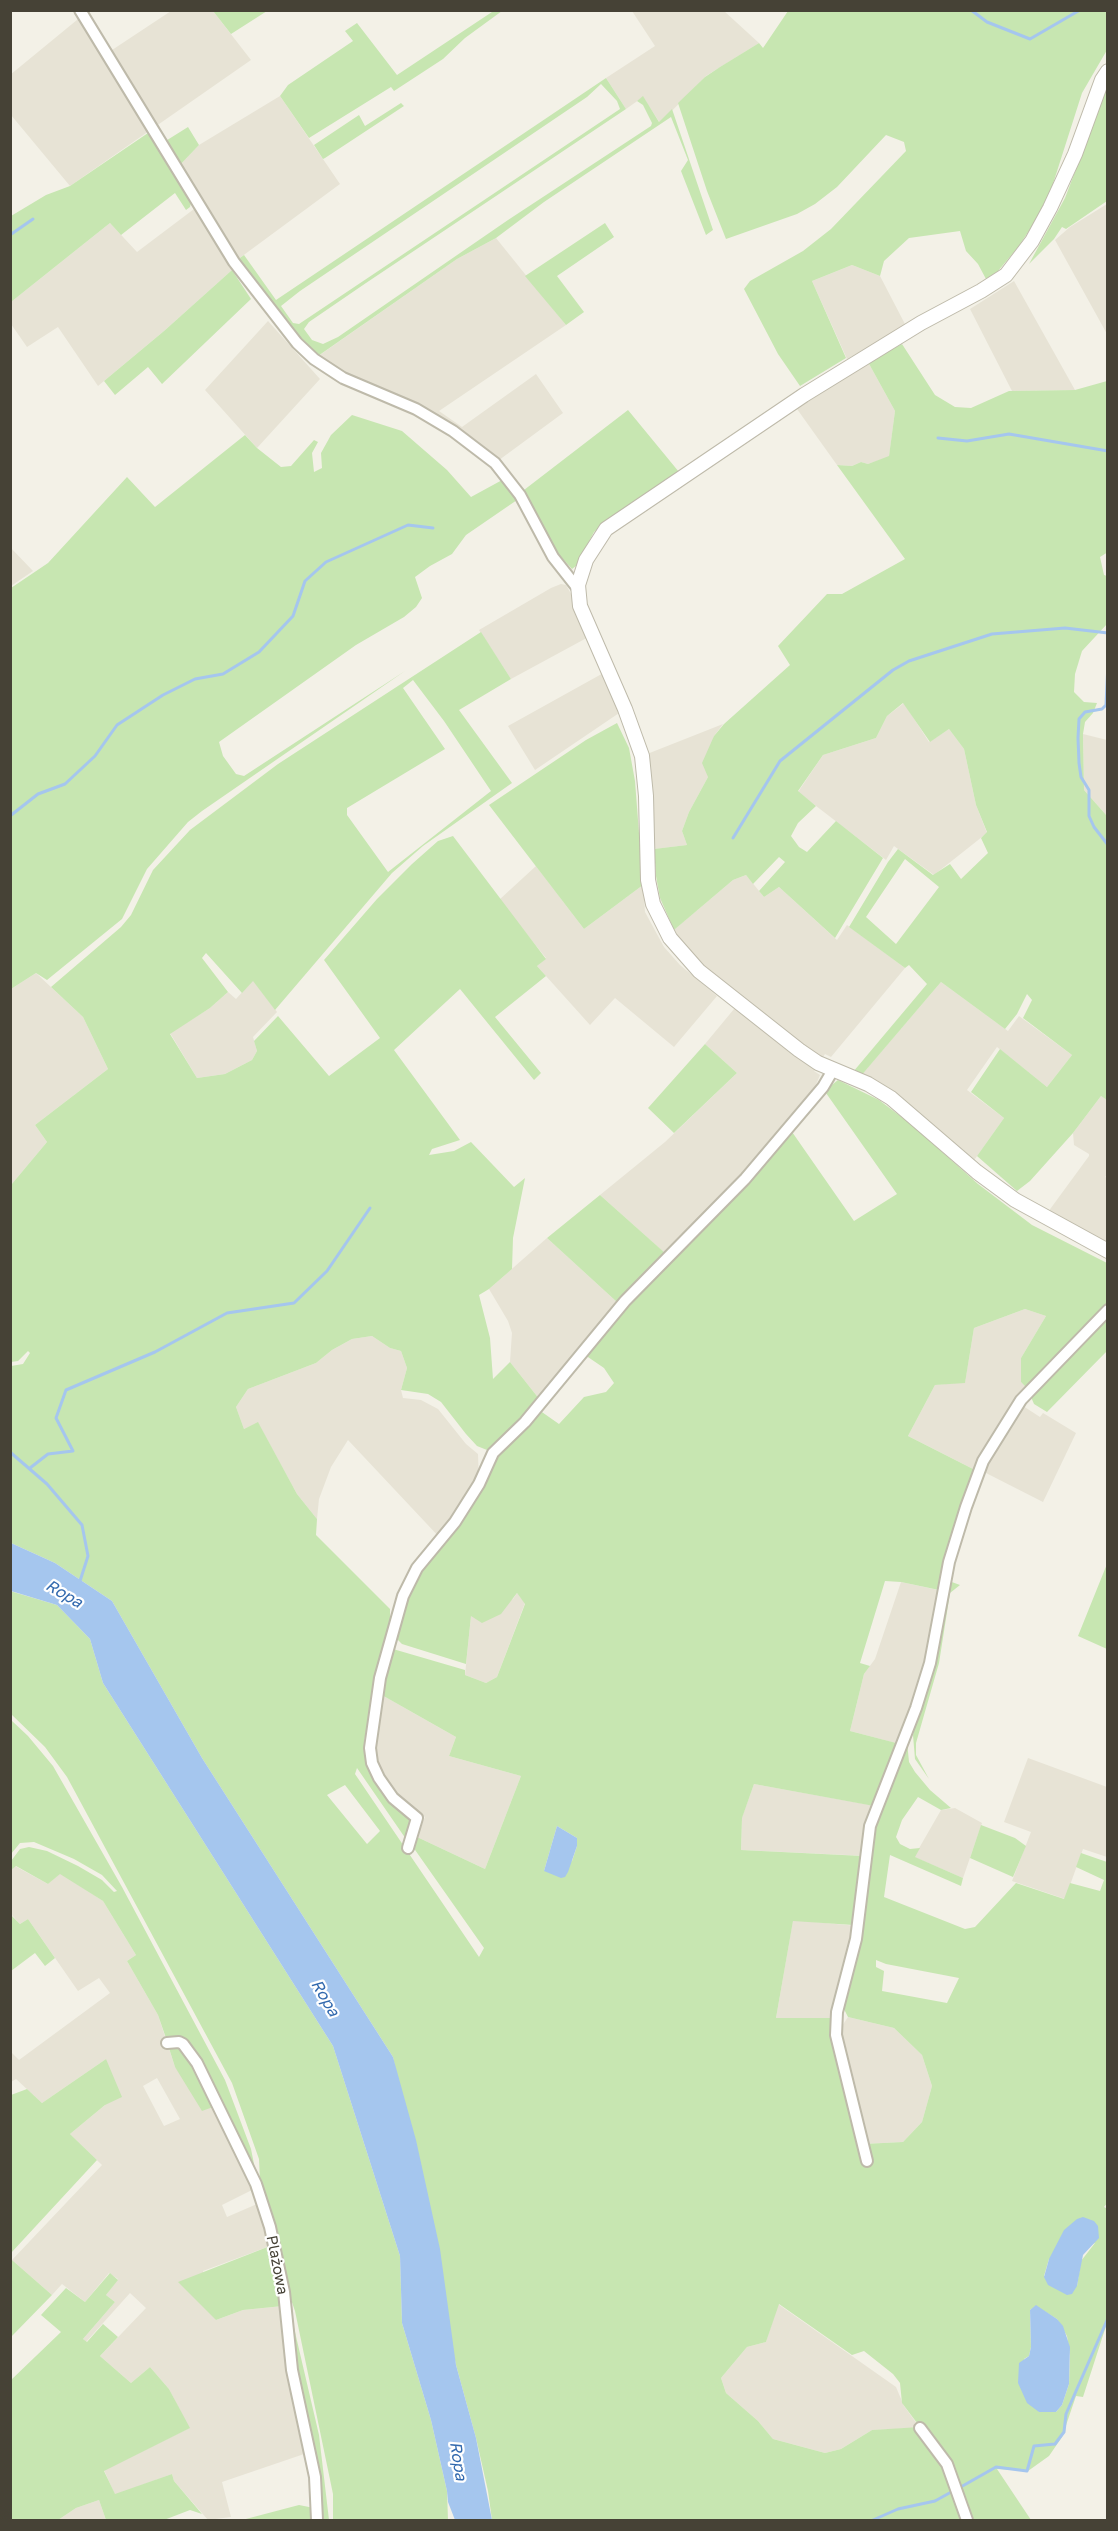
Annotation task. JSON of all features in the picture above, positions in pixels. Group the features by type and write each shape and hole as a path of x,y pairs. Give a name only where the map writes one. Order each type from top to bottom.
{"street":[{"path":"80,10 234,262 297,343 314,359 343,378 416,409 453,431 495,463 515,488 553,557 579,590"},
{"path":"1107,71 1075,154 1050,208 1032,241 1006,275 921,323 804,395 606,529 586,560 580,576 579,590 580,606 625,709 642,756 646,796 648,880 652,904 669,934 699,971 799,1050 833,1070 868,1084 891,1098 977,1172 1015,1200 1107,1251"},
{"path":"408,1848 417,1818 393,1798 379,1778 372,1763 370,1748 380,1678 403,1596 417,1568 454,1522 479,1484 493,1453 525,1422 625,1301 745,1179 822,1089 833,1070"},
{"path":"867,2161 836,2035 837,2012 856,1939 870,1826 876,1806 906,1739 920,1697 930,1663 949,1562 983,1461 1021,1400 1107,1310"},
{"name":"Plażowa","path":"167,2043 183,2044 197,2063 256,2184 270,2227 284,2292 292,2370 315,2477 317,2520"},
{"path":"920,2428 944,2458 967,2520"}],"shaded area":[{"path":"171,11 213,11 251,60 70,186 11,115 10,75 83,15 106,54"},
{"path":"632,11 724,11 759,43 706,76 660,123 643,97 626,109 606,78 655,46"},
{"path":"280,96 340,184 229,264 232,270 98,386 58,327 27,347 11,324 11,302 110,223 137,252 198,206 176,169 199,145"},
{"path":"1107,204 1107,334 1055,240 1070,227"},
{"path":"496,238 566,325 439,411 462,427 536,374 563,413 495,463 472,444 314,359 457,259"},
{"path":"852,265 880,276 906,326 847,359 812,281"},
{"path":"1014,281 1075,390 1012,391 970,309"},
{"path":"268,321 320,379 257,448 205,390"},
{"path":"868,362 895,411 889,457 868,464 861,462 852,466 837,465 797,409"},
{"path":"10,547 33,571 11,586 10,586"},
{"path":"561,584 566,585 594,634 511,679 479,630"},
{"path":"607,671 625,709 535,770 508,726"},
{"path":"904,703 929,742 949,729 964,749 976,805 987,833 934,875 894,846 886,860 798,792 823,755 876,738 887,716"},
{"path":"723,724 714,736 708,777 689,812 682,831 687,845 647,850 642,756"},
{"path":"1083,734 1107,740 1107,816 1084,790"},
{"path":"536,866 584,929 643,885 645,912 664,947 680,965 717,996 674,1047 615,998 590,1025 537,966 546,958 499,900"},
{"path":"746,875 764,897 779,887 837,940 847,925 905,968 831,1057 825,1054 814,1071 820,1075 815,1087 734,1183 668,1256 600,1195 665,1142 737,1073 705,1044 739,1003 669,934 733,880"},
{"path":"36,973 83,1017 108,1069 35,1125 47,1142 11,1185 11,989"},
{"path":"253,980 277,1012 253,1037 257,1051 252,1060 225,1074 197,1078 170,1033 210,1008 228,992 236,999"},
{"path":"941,982 1008,1031 1019,1016 1072,1055 1047,1087 997,1047 967,1090 1004,1118 970,1166 857,1080"},
{"path":"1101,1096 1108,1100 1108,1174 1105,1177 1108,1178 1108,1238 1104,1245 1048,1212 1089,1156 1074,1145 1073,1133"},
{"path":"547,1238 618,1303 540,1400 510,1362 512,1333 508,1321 489,1289"},
{"path":"1025,1309 1046,1316 1021,1358 1021,1382 1030,1390 979,1472 908,1436 935,1385 965,1382 974,1328"},
{"path":"372,1336 390,1348 401,1351 407,1368 401,1390 403,1398 421,1400 438,1409 466,1444 478,1454 479,1484 441,1539 348,1440 331,1467 319,1499 317,1519 297,1494 258,1423 244,1429 236,1407 248,1389 316,1363 332,1350 352,1339"},
{"path":"1023,1406 1040,1417 1043,1413 1076,1433 1043,1502 984,1472"},
{"path":"901,1582 943,1591 930,1663 903,1745 850,1731 864,1674 875,1659"},
{"path":"517,1593 525,1603 497,1677 486,1683 465,1675 471,1616 513,1599"},
{"path":"380,1694 456,1737 449,1756 521,1776 485,1869 417,1837 425,1817 396,1798 382,1777 375,1752 374,1737"},
{"path":"1028,1758 1107,1787 1107,1857 1083,1849 1065,1899 1012,1881 1031,1832 1004,1822"},
{"path":"754,1784 876,1806 867,1856 741,1850 742,1817"},
{"path":"955,1808 982,1823 963,1878 914,1857 941,1810"},
{"path":"15,1866 48,1884 60,1873 103,1901 136,1955 127,1961 158,2015 175,2067 213,2107 241,2158 254,2189 222,2205 227,2217 257,2204 270,2246 203,2271 216,2320 243,2310 283,2306 307,2453 222,2482 231,2517 208,2520 174,2481 172,2474 115,2495 104,2470 189,2428 169,2389 150,2367 131,2383 100,2356 146,2308 130,2293 86,2342 83,2339 115,2302 106,2295 118,2279 109,2273 85,2302 62,2284 52,2295 12,2260 102,2165 70,2134 105,2105 106,2059 42,2103 16,2079 11,2082 11,2052 19,2060 110,1993 99,1978 78,1991 28,1919 20,1924 11,1914 11,1870","holes":["157,2078 180,2119 164,2126 143,2086"]},
{"path":"793,1920 858,1926 837,2018 776,2018"},
{"path":"848,2017 894,2028 922,2055 932,2086 922,2122 903,2142 863,2144 836,2035"},
{"path":"778,2304 896,2387 904,2406 920,2428 872,2430 841,2449 825,2453 773,2439 758,2421 726,2393 721,2378 747,2347 766,2342"},
{"path":"99,2500 106,2520 58,2520 76,2508"}],"green space":[{"path":"495,10 502,11 465,38 443,59 394,91 391,87 309,138 280,96 288,85 353,41 345,31 357,23 397,75"},
{"path":"213,11 267,11 231,34"},
{"path":"788,11 1107,11 1107,50 1082,93 1051,190 1041,212 1019,246 998,271 986,279 978,264 966,251 960,231 909,238 884,261 880,276 852,265 812,281 846,358 800,386 778,354 744,289 750,281 803,251 831,229 906,151 904,142 886,135 837,187 815,204 797,214 726,239 707,191 678,103 705,77 720,67 759,43 763,48"},
{"path":"606,78 626,109 366,283 309,322 304,329 312,340 323,344 338,337 508,220 651,126 652,123 643,105 637,101 643,96 659,122 672,109 713,230 706,235 681,171 688,160 671,117 544,202 496,238 457,259 318,356 304,344 237,260 244,255 276,300","holes":["601,84 617,101 620,109 299,324 293,323 281,306 587,97"]},
{"path":"1107,88 1107,201 1066,229 1062,227 1054,239 1029,264 1065,198"},
{"path":"401,103 404,106 323,159 314,145 359,115 365,126"},
{"path":"188,127 199,145 178,167 164,142"},
{"path":"148,133 191,203 190,207 186,210 175,193 121,235 110,223 11,302 11,216 46,195 70,186"},
{"path":"605,223 614,237 557,276 584,312 566,325 525,276"},
{"path":"232,270 251,299 162,384 148,367 115,395 104,381"},
{"path":"902,344 935,395 955,407 971,408 1009,391 1075,390 1107,381 1108,552 1100,557 1104,575 1107,576 1107,624 1082,651 1075,674 1074,692 1084,702 1097,703 1093,713 1085,722 1083,734 1084,790 1107,816 1107,1100 1101,1096 1073,1133 1030,1181 1017,1191 977,1156 1004,1118 971,1092 1000,1049 1047,1087 1072,1055 1023,1018 1032,1000 1027,994 1017,1014 1005,1029 941,982 860,1077 853,1072 927,984 909,965 905,968 849,927 888,862 898,849 933,875 950,864 961,879 988,853 981,838 987,832 976,805 964,749 949,729 930,742 903,703 887,716 876,738 823,755 798,791 816,806 798,823 791,836 799,847 807,852 836,821 883,858 835,938 779,887 764,897 759,891 785,862 779,857 753,884 746,875 733,880 674,930 660,898 656,876 654,849 687,845 682,831 689,812 708,777 702,763 714,736 724,724 790,665 778,646 827,594 842,594 905,559 837,465 852,466 861,462 868,464 889,456 895,411 868,362","holes":["905,859 939,887 896,944 866,917"]},
{"path":"628,410 679,472 613,516 594,532 576,566 572,569 553,548 524,490"},
{"path":"352,415 402,431 447,470 471,497 504,479 517,500 466,535 452,554 415,577 422,598 416,607 404,617 356,645 219,742 223,756 236,774 244,776 405,671 188,822 147,869 122,919 47,980 36,973 11,989 11,588 48,563 127,477 155,507 245,435 281,467 291,466 314,440 318,442 312,453 314,472 322,468 321,453 331,435"},
{"path":"481,632 511,679 459,710 512,783 423,846 392,873 275,1010 253,981 242,993 206,953 202,958 228,992 210,1008 170,1034 197,1078 225,1074 252,1060 257,1051 254,1041 278,1016 329,1076 380,1038 324,960 377,899 412,864 438,841 453,836 546,959 537,966 546,976 495,1017 541,1073 534,1080 460,989 394,1050 460,1140 432,1149 429,1155 454,1151 471,1142 514,1187 525,1178 513,1238 512,1269 479,1295 490,1338 493,1379 510,1362 540,1400 494,1447 487,1450 477,1446 441,1402 428,1394 401,1390 407,1368 401,1351 390,1348 372,1336 352,1339 332,1350 316,1363 248,1389 236,1407 244,1429 258,1422 297,1494 317,1519 316,1535 390,1609 390,1622 376,1675 364,1742 366,1760 391,1800 413,1821 408,1842 357,1768 355,1774 479,1957 484,1948 413,1847 417,1837 485,1869 521,1776 449,1756 456,1737 380,1694 393,1649 465,1670 465,1675 486,1683 497,1677 525,1604 517,1593 501,1614 482,1623 471,1616 466,1664 402,1644 397,1639 395,1635 406,1600 497,1453 539,1410 559,1424 584,1397 606,1392 614,1383 604,1368 585,1355 623,1307 790,1129 854,1221 897,1194 826,1093 828,1088 838,1080 879,1100 912,1125 978,1184 1032,1225 1107,1263 1107,1306 1027,1388 1021,1382 1021,1358 1046,1316 1025,1309 974,1328 965,1383 935,1385 908,1436 975,1470 939,1590 885,1581 860,1663 870,1666 864,1674 850,1731 900,1744 874,1806 754,1784 742,1818 741,1850 863,1856 853,1925 793,1921 776,2018 833,2018 863,2144 903,2142 922,2122 932,2086 922,2055 894,2028 848,2017 843,2007 864,1924 874,1825 886,1794 893,1784 907,1741 909,1762 915,1772 930,1790 951,1808 941,1810 918,1797 902,1820 896,1837 900,1844 910,1849 920,1848 915,1857 963,1878 961,1886 890,1855 884,1897 965,1929 975,1927 1016,1883 1064,1899 1070,1883 1100,1891 1104,1880 1076,1867 1081,1853 1107,1862 1108,2202 1104,2207 1108,2209 1107,2323 1083,2397 1076,2396 1062,2437 1049,2456 1028,2471 997,2469 1031,2520 492,2520 476,2438 456,2365 393,2057 202,1758 112,1601 55,1563 11,1543 11,1366 23,1364 30,1353 28,1351 18,1361 11,1362 11,1185 47,1142 35,1125 108,1069 83,1017 51,987 121,927 131,915 153,870 190,830 278,764","holes":["413,680 491,791 388,872 347,815 347,808 445,749 403,688","345,1785 380,1831 367,1844 327,1795","557,1826 577,1838 572,1861 544,1871","876,1960 959,1978 947,2003 882,1991 884,1971 876,1967","1095,2243 1081,2261 1077,2286 1044,2276 1049,2259","779,2304 852,2355 864,2351 893,2374 900,2383 902,2403 920,2427 872,2430 841,2449 825,2453 773,2439 758,2421 726,2393 721,2378 747,2347 766,2342","1036,2306 1057,2319 1067,2336 1070,2355 1069,2384 1062,2405 1056,2412 1039,2412 1024,2359 1029,2356 1031,2347 1030,2310"]},
{"path":"617,723 629,748 635,781 643,885 584,929 489,805 586,740"},
{"path":"705,1044 737,1073 674,1133 648,1108"},
{"path":"600,1195 665,1253 618,1303 547,1238"},
{"path":"1107,1316 1107,1351 1047,1412 1034,1404 1031,1397"},
{"path":"1107,1564 1107,1649 1078,1636"},
{"path":"949,1581 960,1585 950,1593 939,1663 916,1743 916,1755 929,1779 915,1759 913,1735"},
{"path":"10,1591 57,1605 90,1639 103,1683 333,2046 400,2256 402,2323 431,2420 447,2491 448,2520 333,2520 333,2494 295,2311 260,2181 259,2159 232,2083 67,1777 45,1747 11,1714"},
{"path":"11,1720 53,1766 122,1887 225,2080 251,2149 255,2169 250,2164 196,2054 167,2041 158,2015 127,1961 136,1955 103,1901 60,1874 48,1884 16,1866 11,1870 11,1861 20,1849 29,1847 47,1851 78,1866 102,1880 114,1892 117,1891 102,1875 74,1859 34,1842 20,1843 11,1854"},
{"path":"981,1825 1015,1838 1026,1846 1013,1877 970,1858"},
{"path":"10,1914 20,1924 28,1919 55,1958 45,1966 35,1953 11,1971"},
{"path":"168,2045 183,2047 222,2124 213,2107 202,2111 175,2067"},
{"path":"106,2059 122,2097 105,2105 70,2134 97,2160 11,2253 11,2095 27,2089 42,2103"},
{"path":"270,2246 283,2306 243,2310 216,2320 178,2282"},
{"path":"12,2260 52,2295 11,2337 10,2262"},
{"path":"110,2273 118,2280 106,2295 115,2302 83,2339 87,2342 103,2324 118,2337 100,2356 131,2383 150,2367 169,2389 190,2428 104,2471 115,2494 172,2474 174,2481 202,2514 190,2510 164,2520 106,2520 99,2500 76,2508 58,2520 11,2520 11,2380 61,2332 41,2315 66,2288 85,2302"},
{"path":"288,2302 319,2435 329,2520 320,2520 295,2368"},
{"path":"299,2505 314,2508 314,2520 242,2520"}],"water":[{"name":"Ropa","path":"11,1543 55,1563 112,1601 202,1758 393,2057 416,2140 440,2249 456,2365 476,2438 492,2520 455,2520 448,2502 431,2420 402,2323 400,2256 333,2046 103,1683 90,1639 57,1605 11,1591"},
{"path":"557,1826 577,1838 577,1846 568,1872 565,1877 561,1878 544,1871"},
{"path":"1083,2217 1094,2221 1098,2226 1099,2238 1083,2255 1077,2286 1072,2294 1067,2295 1048,2285 1044,2277 1049,2259 1064,2230"},
{"path":"1036,2305 1057,2319 1063,2326 1070,2347 1069,2384 1062,2405 1056,2412 1039,2412 1027,2403 1018,2383 1019,2363 1029,2356 1031,2347 1030,2310"}],"waterway":[{"path":"971,10 987,22 1030,39 1080,10"},
{"path":"10,235 33,219"},
{"path":"938,438 967,441 1009,434 1108,451"},
{"path":"10,816 38,794 65,784 95,756 117,725 163,695 195,679 223,674 259,652 293,616 305,581 326,562 408,525 433,528"},
{"path":"733,838 780,761 893,670 909,661 992,634 1065,628 1108,633"},
{"path":"1108,663 1106,705 1102,709 1085,712 1079,719 1078,738 1081,777 1089,790 1089,816 1094,827 1108,845"},
{"path":"30,1468 48,1454 73,1451 56,1418 66,1390 155,1352 227,1313 294,1303 327,1271 370,1208"},
{"path":"10,1452 47,1484 82,1525 88,1556 80,1581"},
{"path":"959,2488 996,2467 1027,2471 1034,2446 1055,2444 1064,2432 1066,2414 1108,2318"},
{"path":"873,2520 898,2509 935,2501 953,2491"}]}
